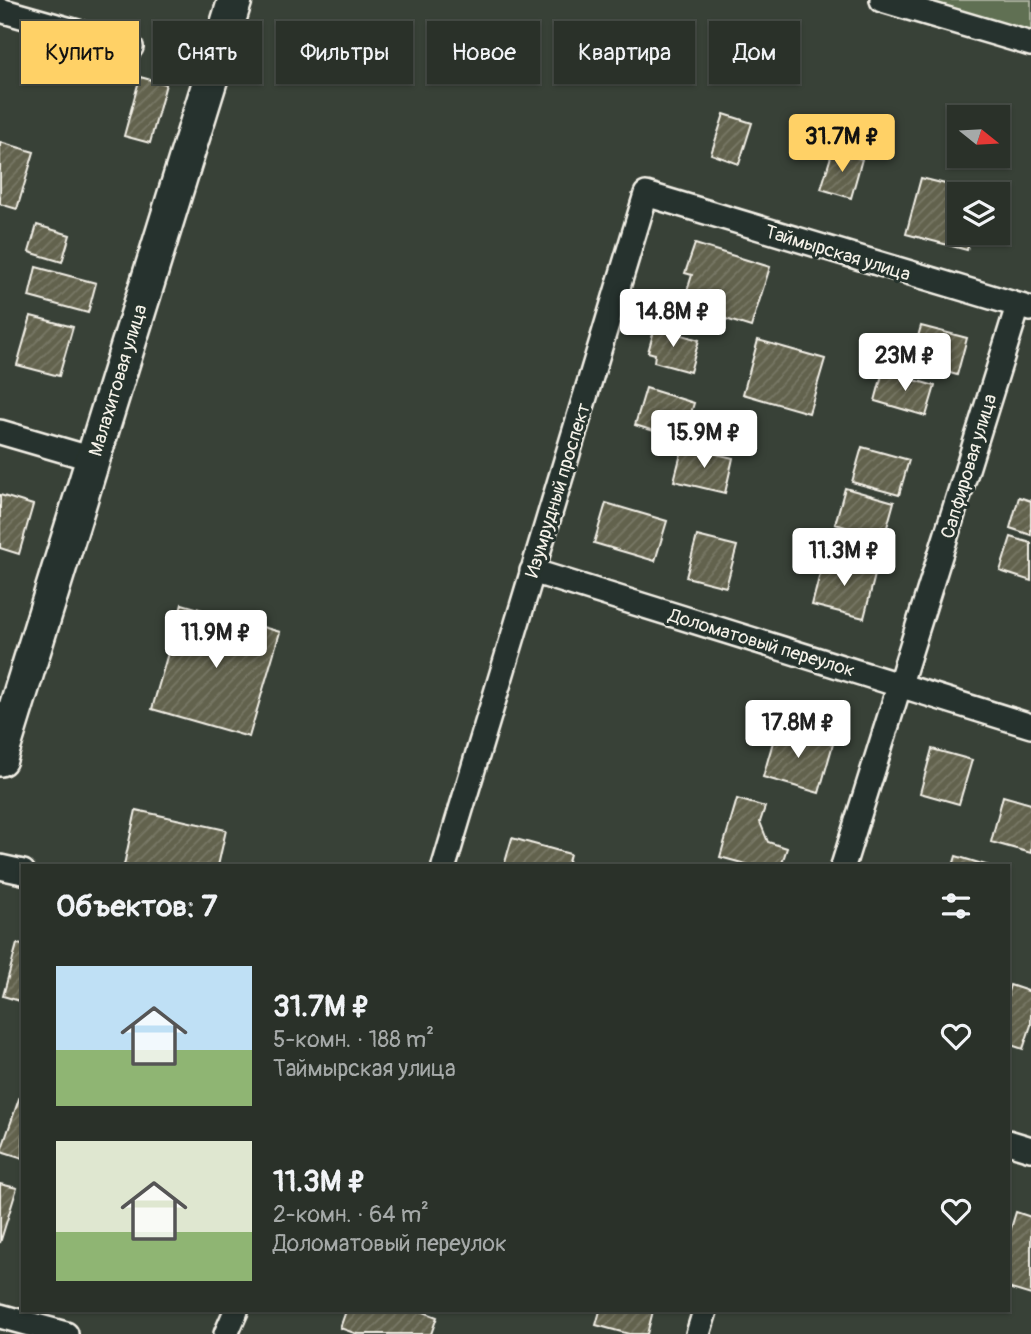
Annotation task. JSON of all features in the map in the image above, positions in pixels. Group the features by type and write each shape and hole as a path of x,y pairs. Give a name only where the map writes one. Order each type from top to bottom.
{"street":[{"name":"Малахитовая улица","path":"0,759 235,0"},
{"path":"882,0 1031,44"},
{"path":"0,10 39,21"},
{"name":"Таймырская улица","path":"646,194 1024,307"},
{"name":"Изумрудный проспект","path":"445,864 646,194"},
{"name":"Сапфировая улица","path":"844,864 1024,307"},
{"path":"0,432 93,459"},
{"name":"Доломатовый переулок","path":"532,571 1031,726"},
{"path":"0,867 21,872"},
{"path":"1010,1143 1031,1149"},
{"path":"226,1334 236,1312"},
{"path":"698,1334 705,1312"},
{"path":"0,1316 66,1334"}],"green space":[{"path":"907,0 1031,0 1031,38"}],"building":[{"path":"140,77 153,80 153,84 166,84 150,143 124,136"},
{"path":"724,114 752,123 739,164 711,154"},
{"path":"0,142 34,152 17,209 0,204"},
{"path":"833,150 862,159 851,198 821,189"},
{"path":"921,178 947,184 947,245 906,234"},
{"path":"37,225 70,235 62,262 29,252"},
{"path":"695,244 770,267 751,327 688,307 692,297 687,291 692,275 685,273"},
{"path":"948,245 968,245 967,250"},
{"path":"36,267 96,283 88,313 29,297"},
{"path":"31,316 73,327 59,376 17,365"},
{"path":"921,326 967,338 957,375 911,362"},
{"path":"655,327 699,340 690,372 654,362 655,354 648,352"},
{"path":"758,340 825,359 809,413 743,394"},
{"path":"883,371 935,386 926,416 875,401"},
{"path":"646,388 694,403 683,440 635,425"},
{"path":"683,446 733,458 725,493 674,481"},
{"path":"862,447 909,460 899,495 852,482"},
{"path":"845,488 894,502 884,538 835,524"},
{"path":"0,495 33,505 19,554 0,548"},
{"path":"1019,497 1031,501 1031,535 1010,528"},
{"path":"606,503 667,521 655,561 594,543"},
{"path":"697,536 737,546 726,587 686,577"},
{"path":"1011,537 1031,543 1031,581 1000,571"},
{"path":"824,558 876,571 864,618 812,605"},
{"path":"182,604 280,632 249,737 152,709"},
{"path":"777,728 833,744 819,793 763,777"},
{"path":"932,749 972,760 959,804 920,793"},
{"path":"1003,796 1031,804 1031,853 991,842"},
{"path":"737,799 765,807 760,822 768,842 787,848 782,864 746,864 720,857"},
{"path":"136,810 226,830 218,864 124,864"},
{"path":"512,838 570,854 568,864 505,864"},
{"path":"956,856 982,864 954,864"},
{"path":"17,944 21,945 21,1001 3,996"},
{"path":"1010,985 1031,992 1031,1025 1023,1049 1010,1045"},
{"path":"21,1093 21,1157 1,1151"},
{"path":"0,1184 17,1188 0,1243"},
{"path":"1016,1212 1031,1217 1031,1295 1010,1289 1010,1232"},
{"path":"346,1312 424,1312 437,1317 431,1334 357,1334 340,1328"},
{"path":"600,1312 653,1312 647,1334 629,1334 596,1325"}]}
